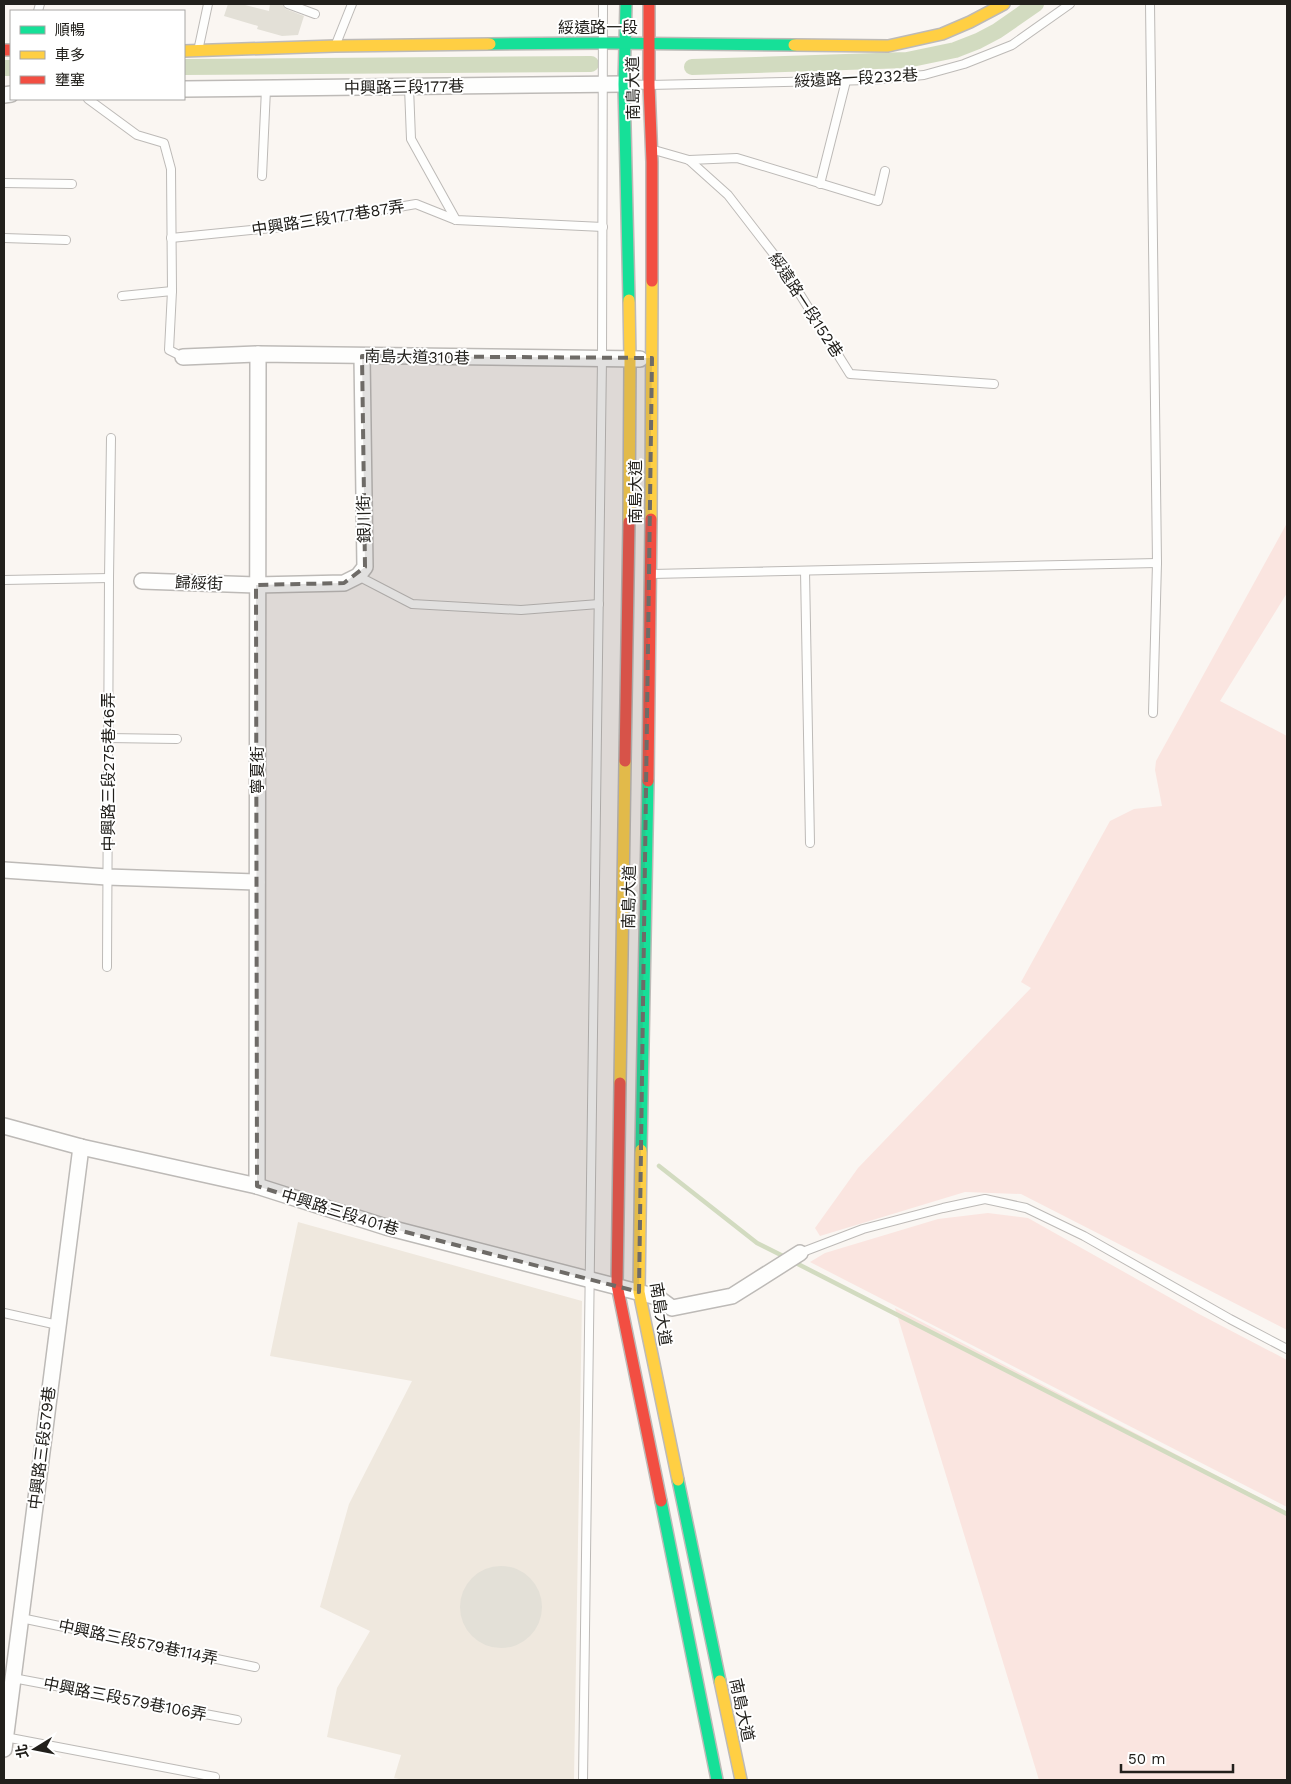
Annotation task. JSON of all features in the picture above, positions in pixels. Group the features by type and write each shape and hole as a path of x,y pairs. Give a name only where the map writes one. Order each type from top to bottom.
{"street":[{"name":"南島大道","path":"626,4 624,84 630,360 617,1285 717,1780"},
{"name":"南島大道","path":"649,4 649,86 652,150 651,574 638,1292 741,1780"},
{"name":"綏遠路一段","path":"185,51 335,46 604,43 888,46 942,34 999,5"},
{"name":"中興路三段177巷","path":"185,89 624,84"},
{"name":"南島大道310巷","path":"183,357 258,354 602,360 652,358"},
{"name":"寧夏街","path":"257,1186 256,585 258,354"},
{"name":"銀川街","path":"358,576 365,567 362,356"},
{"path":"256,585 344,583 358,576"},
{"name":"歸綏街","path":"142,581 256,585"},
{"path":"4,870 107,877 257,882"},
{"name":"中興路三段401巷","path":"4,1126 81,1147 257,1186 386,1227 617,1285 657,1297 672,1308 732,1296 800,1253"},
{"name":"中興路三段579巷","path":"5,1743 81,1147"}],"lane":[{"path":"197,51 208,4"},
{"path":"288,4 315,14"},
{"path":"335,46 352,4"},
{"path":"583,1780 602,360 603,4"},
{"name":"綏遠路一段232巷","path":"624,84 649,86 846,81 924,75 964,64 1012,45 1070,4"},
{"path":"1150,4 1157,563 1154,713"},
{"path":"820,184 846,81"},
{"path":"409,87 410,139 456,220"},
{"path":"262,176 266,88"},
{"path":"89,100 137,135 164,143 171,169 172,291 169,350 183,357"},
{"name":"綏遠路一段152巷","path":"652,150 689,160 728,195 779,261 850,374 994,384"},
{"path":"689,160 736,158 878,202 885,171"},
{"path":"4,183 72,184"},
{"name":"中興路三段177巷87弄","path":"171,238 282,227 416,204 456,220 603,227"},
{"path":"4,238 66,240"},
{"path":"122,296 172,291"},
{"name":"中興路三段275巷46弄","path":"107,967 111,438"},
{"path":"651,574 1157,563"},
{"path":"805,571 810,843"},
{"path":"358,576 412,604 521,610 599,604"},
{"path":"4,580 109,578"},
{"path":"108,738 176,739"},
{"path":"800,1253 863,1229 985,1199 1026,1208 1084,1236 1230,1319 1287,1349"},
{"path":"4,1313 58,1325"},
{"name":"中興路三段579巷114弄","path":"20,1618 255,1667"},
{"name":"中興路三段579巷106弄","path":"13,1678 237,1720"},
{"path":"5,1743 215,1777"}],"highlighted area":[{"path":"362,356 652,358 639,1292 386,1227 257,1186 256,585 344,583 365,567"}],"shaded area":[{"path":"1287,523 1287,593 1220,701 1287,736 1287,1330 1021,1194 965,1192 820,1236 815,1228 858,1168 1031,988 1021,982 1110,821 1134,809 1162,806 1155,770 1156,761"},
{"path":"988,1213 1028,1218 1199,1314 1287,1360 1287,1507 810,1262 825,1253 938,1219"},
{"path":"298,1222 582,1301 574,1780 404,1780 394,1778 401,1755 327,1737 337,1688 370,1631 320,1607 349,1504 412,1381 270,1356"},
{"path":"895,1308 1287,1512 1287,1780 1039,1780"}],"building":[{"path":"228,4 241,4 269,11 270,4 282,4 286,9 304,16 298,35 282,36 257,29 258,26 224,16"},
{"path":"493,1566 509,1566 524,1573 535,1584 542,1599 539,1623 530,1636 509,1648 493,1648 478,1641 467,1630 460,1615 460,1599 467,1584 478,1573"}],"waterway":[{"path":"692,67 907,60 955,50 978,41 997,31 1036,4"},
{"path":"185,67 591,64"},
{"path":"4,68 10,68"},
{"path":"659,1166 757,1243 785,1257"},
{"path":"792,1261 1287,1514"}],"traffic: fast":[{"path":"626,4 624,84 629,300"},
{"path":"490,44 794,45"},
{"path":"641,1150 648,781"},
{"path":"678,1480 720,1681"},
{"path":"661,1501 717,1780"}],"traffic: slow":[{"path":"794,45 888,46 942,34 1004,4"},
{"path":"185,51 335,46 490,44"},
{"path":"651,519 652,281"},
{"path":"629,300 629,522"},
{"path":"620,1083 625,761"},
{"path":"641,1150 639,1292 678,1480"},
{"path":"720,1681 741,1780"}],"traffic: jam":[{"path":"649,4 652,281"},
{"path":"4,50 10,50"},
{"path":"648,781 651,519"},
{"path":"625,761 629,522"},
{"path":"620,1083 617,1285 661,1501"}]}
